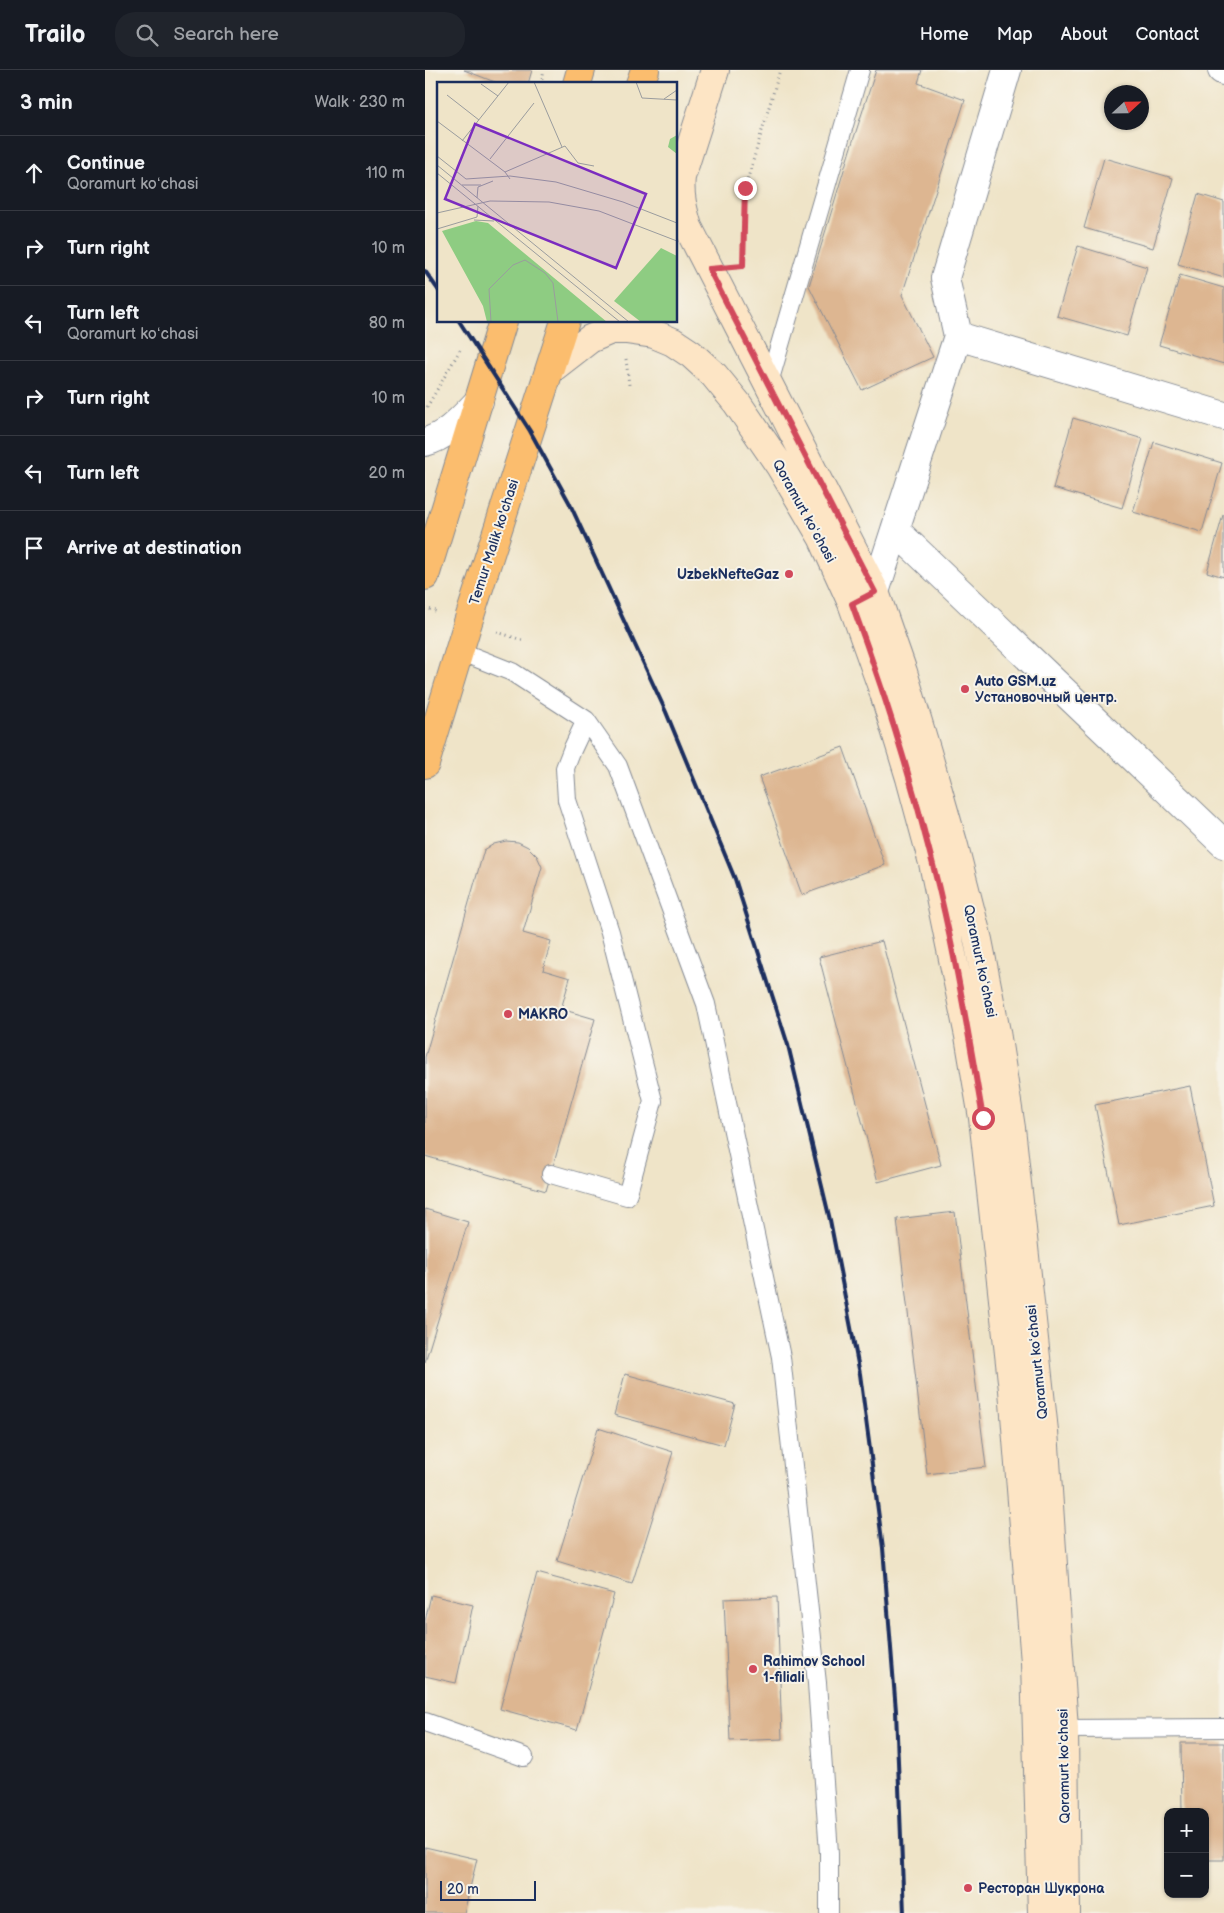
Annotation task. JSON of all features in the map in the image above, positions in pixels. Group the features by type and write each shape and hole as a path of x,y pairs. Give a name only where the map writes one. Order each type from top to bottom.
{"highway":[{"path":"641,82 645,70"},
{"path":"425,576 503,322"},
{"name":"Temur Malik ko'chasi","path":"425,764 459,651 565,322"}],"main road":[{"name":"Qoramurt koʻchasi","path":"715,70 681,177 679,190 688,227 768,386 808,460 863,598 886,698 933,863 969,1036 983,1118 1013,1390 1035,1662 1043,1913"},
{"path":"676,322 691,354"},
{"name":"Qoramurt koʻchasi","path":"550,370 589,338 611,330 654,334 673,342 691,354 714,374 737,403 780,466 822,537 863,598 903,672 954,846 977,940 996,1032 1011,1128 1044,1431 1064,1729 1066,1913"}],"street":[{"path":"863,598 895,530 957,336 945,278 1007,70"},
{"path":"957,336 1224,416"},
{"path":"425,442 434,440 449,430 479,401"},
{"path":"895,530 1224,844"}],"lane":[{"path":"768,386 860,70"},
{"path":"459,651 512,672 586,720 617,766 707,1004 781,1357 817,1683 829,1853 829,1913"},
{"path":"551,1174 627,1196 653,1101 610,932 567,800 565,768 586,720"},
{"path":"425,1722 524,1757"},
{"path":"1064,1729 1224,1728"}],"path":[{"path":"709,269 743,266 745,188 780,70"},
{"path":"425,410 464,344"}],"building":[{"path":"464,70 532,70 529,82 495,82"},
{"path":"876,70 922,70 918,83 965,100 902,295 933,357 862,390 809,286"},
{"path":"1104,158 1173,178 1153,248 1084,228"},
{"path":"1198,194 1224,202 1224,278 1178,264"},
{"path":"1078,246 1147,267 1127,336 1057,316"},
{"path":"1180,275 1224,288 1224,364 1159,345"},
{"path":"1073,418 1143,439 1122,508 1053,488"},
{"path":"1154,442 1222,463 1202,532 1133,512"},
{"path":"1224,515 1224,577 1207,572"},
{"path":"843,747 885,865 802,895 759,777"},
{"name":"MAKRO","path":"506,841 518,842 528,847 537,856 542,867 523,933 551,941 543,970 570,978 561,1009 595,1019 546,1191 425,1156 425,1057 484,850 494,844"},
{"path":"882,941 941,1165 878,1182 819,957"},
{"path":"1190,1086 1214,1206 1119,1225 1095,1105"},
{"path":"425,1209 468,1222 425,1362"},
{"path":"955,1212 986,1467 927,1474 897,1219"},
{"path":"625,1374 735,1404 724,1445 614,1415"},
{"path":"598,1428 673,1452 632,1584 557,1561"},
{"path":"537,1573 614,1594 577,1730 500,1709"},
{"path":"431,1595 473,1605 456,1683 425,1676 425,1621"},
{"name":"Rahimov School 1-filiali","path":"777,1597 782,1739 730,1741 724,1599"},
{"path":"1181,1743 1224,1743 1224,1860 1209,1860 1209,1808 1182,1808"},
{"path":"425,1847 477,1859 464,1913 425,1913"}],"railway":[{"path":"425,271 437,288"},
{"path":"460,322 530,431 569,502 666,712 735,879 788,1045 830,1220 860,1374 883,1548 896,1711 904,1913"}],"place":[{"name":"UzbekNefteGaz","path":"789,574"},
{"name":"Auto GSM.uz Установочный центр.","path":"965,689"},
{"name":"MAKRO","path":"508,1014"},
{"name":"Rahimov School 1-filiali","path":"753,1669"},
{"name":"Ресторан Шукрона","path":"968,1888"}],"route":[{"path":"745,188 743,266 709,269 875,592 852,604 883,690 910,778 933,863 969,1036 983,1118"}]}
